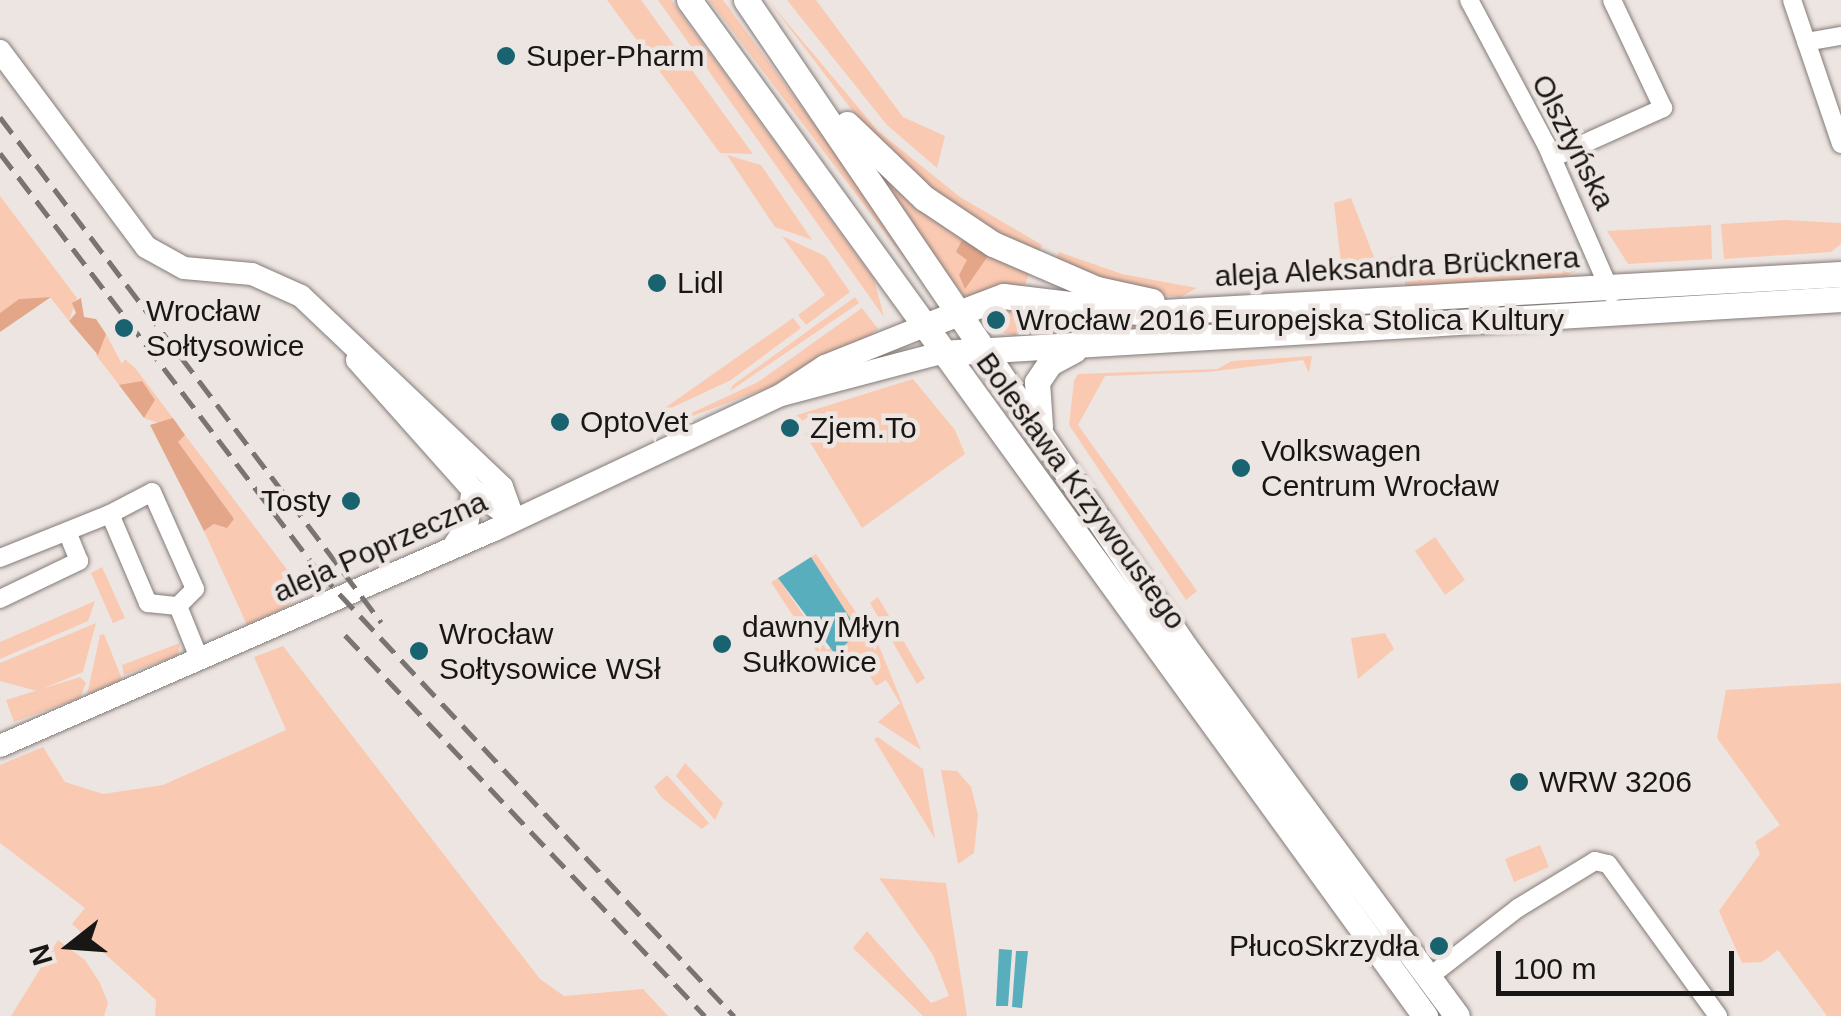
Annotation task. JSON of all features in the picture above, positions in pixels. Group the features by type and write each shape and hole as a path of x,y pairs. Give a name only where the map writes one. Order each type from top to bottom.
{"main road":[{"name":"Bolesława Krzywoustego","path":"689,0 922,327 1425,1016"},
{"name":"Bolesława Krzywoustego","path":"746,0 1193,659 1457,1016"},
{"path":"790,60 903,180 980,236 1097,288 1192,310"},
{"name":"aleja Aleksandra Brücknera","path":"941,353 1080,348 1612,301 1841,274"},
{"name":"aleja Aleksandra Brücknera","path":"922,327 1003,296 1121,312 1841,299"},
{"path":"1043,440 1037,382 1050,363 1080,348"}],"street":[{"name":"Olsztyńska","path":"1469,0 1552,158 1612,301"},
{"path":"1552,158 1663,108 1612,0"},
{"path":"1792,0 1841,144"},
{"path":"1806,42 1841,36"},
{"path":"0,51 146,247 184,268 273,280 300,296 502,487 514,520"},
{"name":"aleja Poprzeczna","path":"0,746 449,550 781,395 825,366 922,327"},
{"path":"340,334 376,388 473,490 514,520"},
{"name":"aleja Poprzeczna","path":"781,395 941,353"},
{"path":"502,487 561,497"},
{"path":"449,550 468,526 473,490"},
{"path":"0,558 110,514 152,492 195,589 178,606 148,604 110,514"},
{"path":"0,599 79,561 67,532"},
{"path":"178,606 199,658"},
{"path":"1429,977 1576,868 1608,864 1718,1016"}],"shaded area":[{"path":"607,0 641,0 753,154 720,153"},
{"path":"658,0 671,0 874,279 884,317"},
{"path":"709,0 723,0 930,281 933,296"},
{"path":"768,0 878,131 960,197 1042,245 1037,256 932,193 874,139"},
{"path":"787,0 816,0 903,117 945,136 937,168 887,125"},
{"path":"727,155 761,165 812,240 775,227"},
{"path":"863,157 1030,272 1023,290 965,298"},
{"path":"0,196 77,298 69,321 50,297 19,299 0,313"},
{"path":"1351,198 1376,262 1396,256 1403,272 1351,275 1341,263 1334,203"},
{"path":"1784,220 1841,223 1841,244 1831,252 1724,259 1721,224"},
{"path":"1711,225 1712,259 1628,264 1607,231"},
{"path":"782,236 825,256 850,292 806,325 798,315 825,295"},
{"path":"962,240 988,256 965,289 959,275 967,260 956,252"},
{"path":"1059,252 1122,274 1197,288 1180,297 1161,295 1054,263"},
{"path":"1578,270 1566,276 1405,287 1405,281"},
{"path":"51,297 0,332 0,313 19,299"},
{"path":"855,297 859,303 730,391 733,385"},
{"path":"81,298 84,317 96,319 106,334 98,355 69,321 76,313 72,303"},
{"path":"994,307 1021,307 1016,336 986,328 979,316"},
{"path":"862,308 878,329 864,340 773,386 655,430 758,382"},
{"path":"1037,310 1148,325 1358,315 1033,338"},
{"path":"793,318 801,328 731,380 652,417"},
{"path":"106,334 122,364 125,359 135,368 173,418 164,425 144,418 155,400 119,385 96,355"},
{"path":"1312,356 1309,373 1303,360 1208,372 1105,376 1078,425 1197,591 1186,600 1069,425 1074,381 1078,374 1217,369 1232,361"},
{"path":"913,379 955,430 965,454 862,528 805,434 819,426 813,415 798,423 794,416"},
{"path":"142,381 155,400 144,418 119,385"},
{"path":"173,418 185,435 178,442 234,519 227,528 214,524 204,531 150,425"},
{"path":"185,435 289,572 280,583 291,603 247,625 204,531 215,524 219,503 177,442"},
{"path":"1435,537 1465,580 1445,595 1415,551"},
{"path":"816,554 879,646 921,750 878,722 900,703 886,680 876,686 855,653 836,664 820,657 771,582 778,578 827,650 859,632 811,557"},
{"path":"102,567 125,618 113,623 91,573"},
{"path":"878,597 925,678 917,684 870,603"},
{"path":"95,601 88,621 0,659 0,642"},
{"path":"96,623 83,672 37,691 0,681 0,663"},
{"path":"1385,633 1394,649 1358,679 1351,638"},
{"path":"104,634 122,679 87,695 100,635"},
{"path":"180,643 178,655 124,675 122,665"},
{"path":"283,646 540,979 564,996 643,989 668,1016 155,1016 156,1000 72,924 85,908 0,843 0,765 43,747 65,782 103,794 163,785 286,730 254,657"},
{"path":"80,677 86,683 80,698 14,722 6,700"},
{"path":"1841,683 1841,1016 1827,1016 1778,950 1762,962 1742,963 1719,911 1760,854 1755,842 1780,825 1717,738 1726,690"},
{"path":"878,737 923,769 935,839 874,739"},
{"path":"685,763 723,803 715,820 676,776"},
{"path":"941,770 957,771 971,787 978,815 974,853 958,864"},
{"path":"667,775 709,823 702,829 662,798 654,787"},
{"path":"1540,845 1549,867 1514,882 1505,859"},
{"path":"879,878 946,883 967,1016 923,1016 853,948 867,931 931,1003 949,996 933,955"},
{"path":"58,940 85,960 100,983 108,1003 104,1016 11,1016"}],"water":[{"path":"811,557 859,632 835,654 778,578"},
{"path":"999,949 1012,950 1008,1006 996,1006"},
{"path":"1016,951 1028,951 1022,1008 1012,1007"}],"railway":[{"path":"0,117 381,622"},
{"path":"0,153 319,572 734,1016"},
{"path":"345,635 705,1016"}],"place":[{"name":"Super-Pharm","path":"506,56"},
{"name":"Lidl","path":"657,283"},
{"name":"Wrocław 2016 Europejska Stolica Kultury","path":"996,320"},
{"name":"Wrocław Sołtysowice","path":"124,328"},
{"name":"OptoVet","path":"560,422"},
{"name":"Zjem.To","path":"790,428"},
{"name":"Volkswagen Centrum Wrocław","path":"1241,468"},
{"name":"Tosty","path":"351,501"},
{"name":"dawny Młyn Sułkowice","path":"722,644"},
{"name":"Wrocław Sołtysowice WSł","path":"419,651"},
{"name":"WRW 3206","path":"1519,782"},
{"name":"PłucoSkrzydła","path":"1439,946"}]}
